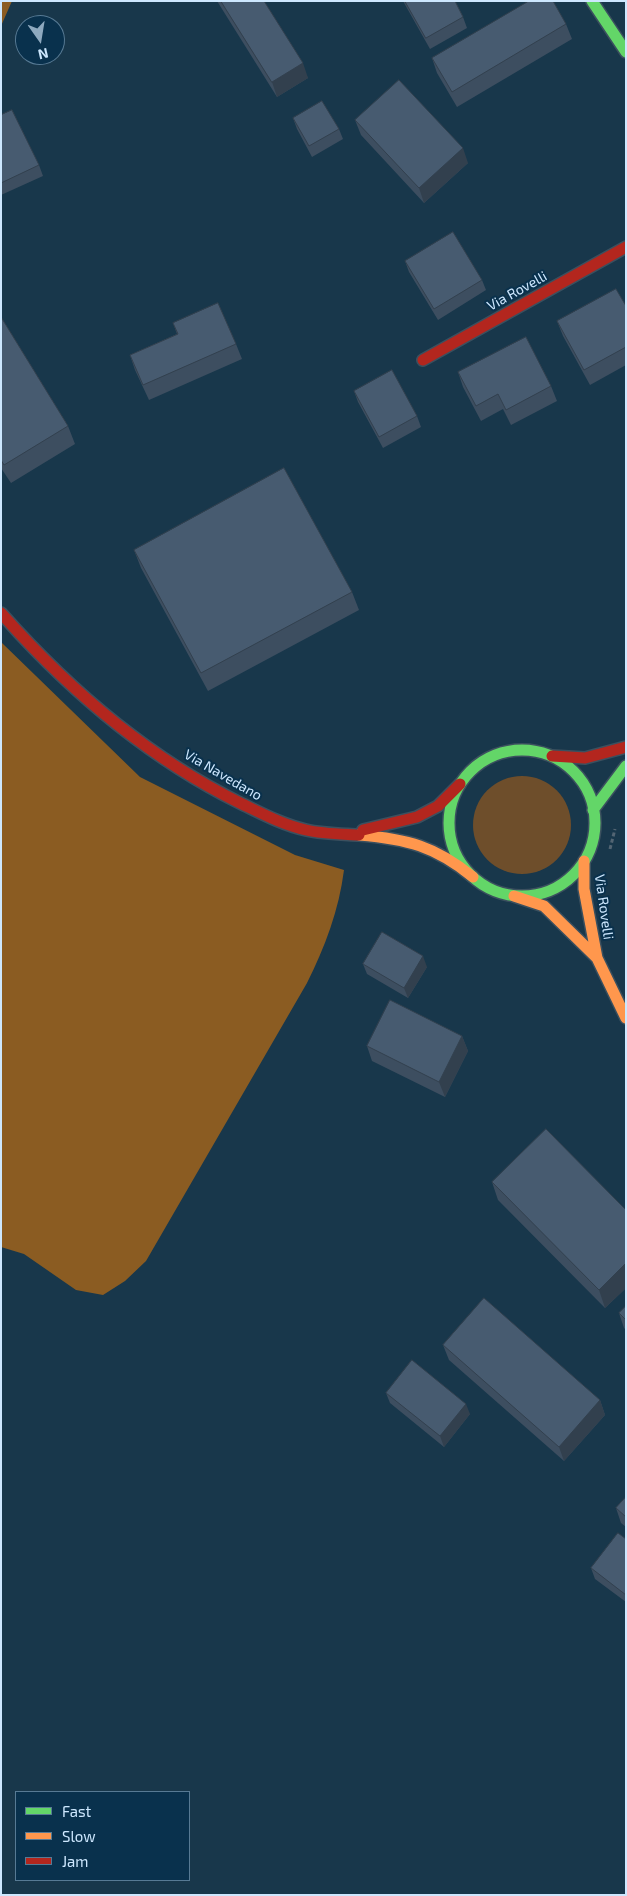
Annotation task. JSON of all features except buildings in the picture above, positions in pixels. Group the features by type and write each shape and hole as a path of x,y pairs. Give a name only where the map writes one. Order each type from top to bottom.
{"street":[{"path":"592,1 626,52"},
{"name":"Via Rovelli","path":"423,360 626,247"},
{"name":"Via Navedano","path":"1,613 68,685 145,746 195,778 256,812 305,830 409,842 440,852 473,878"},
{"path":"342,835 416,817 438,806 471,770 485,760 501,753 518,750 535,751 552,756 585,758 626,747"},
{"path":"460,783 451,807 449,833 454,850 462,865 473,878 485,886 513,895 530,895 546,892 574,874 584,861 593,837 594,810 590,796 579,778 564,763 552,756"},
{"path":"594,810 626,766"},
{"name":"Via Rovelli","path":"584,861 584,889 597,958 626,1018"},
{"name":"Via Rovelli","path":"513,895 544,906 597,958"}],"shaded area":[{"path":"1,1 12,1 1,26"},
{"path":"1,642 140,777 295,855 344,870 339,899 330,928 320,956 307,983 146,1261 125,1281 103,1295 76,1290 24,1254 1,1247"},
{"path":"522,776 541,780 556,791 567,806 571,825 567,844 556,859 541,870 522,874 503,870 488,859 477,844 473,825 477,806 488,791 503,780"}],"traffic: fast":[{"path":"592,1 626,52"},
{"path":"522,750 550,756 573,772 589,795 595,823 589,851 573,874 550,890 522,896 494,890 471,874 455,851 449,823 455,795 471,772 494,756 522,750"},
{"path":"593,810 626,766"}],"traffic: slow":[{"path":"359,835 392,839 420,846 446,858 473,877"},
{"path":"584,861 584,889 597,958 626,1018"},
{"path":"514,896 544,906 597,958"}],"traffic: jam":[{"path":"423,360 626,247"},
{"path":"1,613 54,669 82,695 111,720 173,765 240,803 289,825 332,834 359,835"},
{"path":"552,756 585,758 626,747"},
{"path":"363,830 417,817 438,806 460,784"}]}
